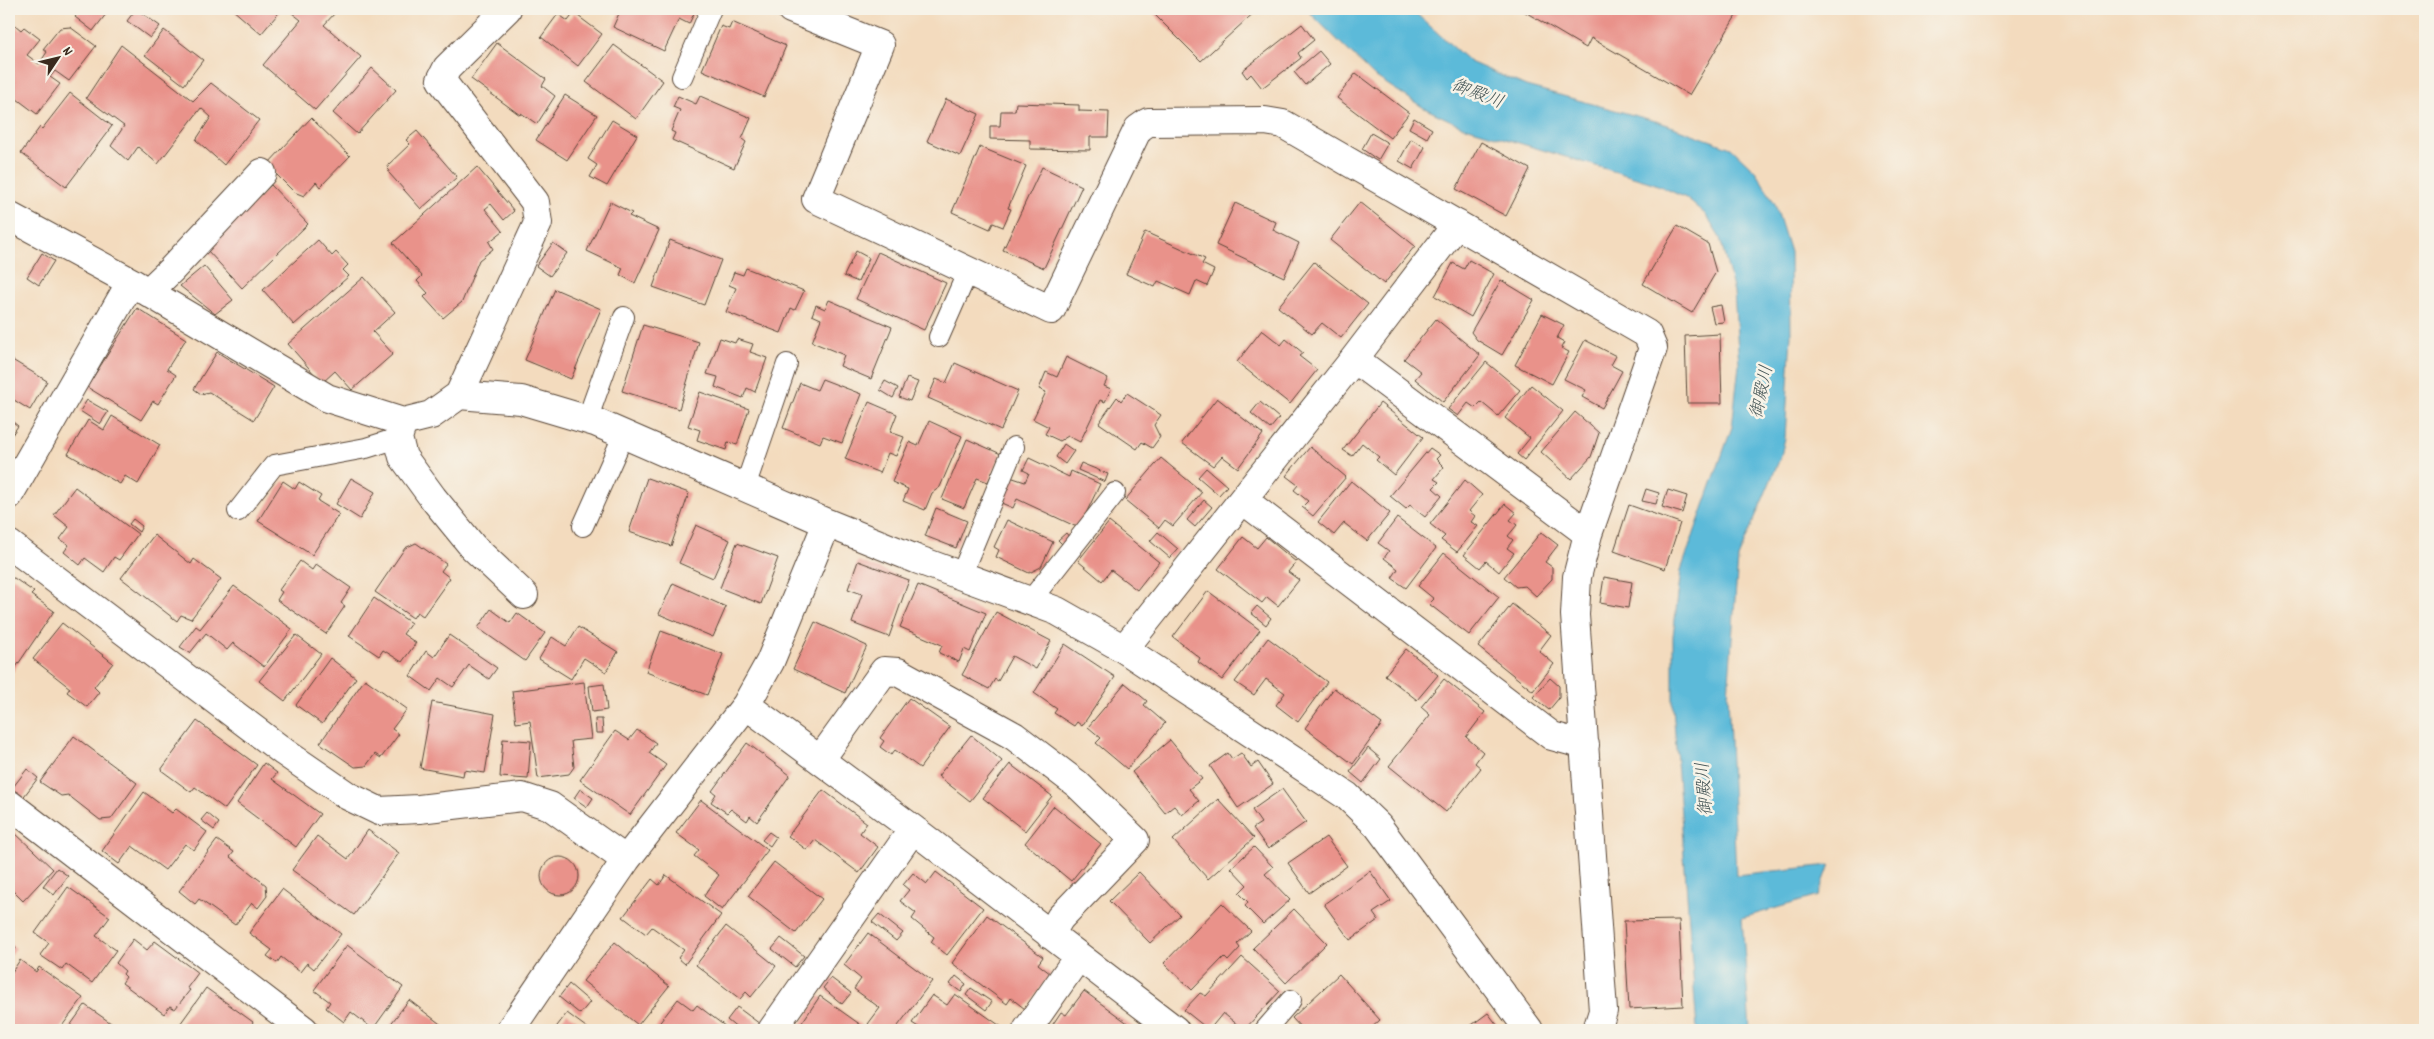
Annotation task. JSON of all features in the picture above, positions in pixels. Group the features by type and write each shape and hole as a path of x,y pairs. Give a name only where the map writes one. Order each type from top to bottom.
{"street":[{"path":"400,430 430,415 459,395 538,223 535,202 441,80 447,68 507,9"},
{"path":"791,9 880,46 816,199 1050,310 1138,129 1148,122 1265,121 1283,124 1648,334 1653,348 1588,534 1578,577 1575,616 1603,1011 1597,1030"},
{"path":"9,495 140,287 172,270 262,173"},
{"path":"9,216 140,287 327,398 400,430"},
{"path":"1124,649 1354,358 1456,224"},
{"path":"1354,358 1588,534"},
{"path":"459,395 521,400 587,420 624,434 827,523 1057,611 1124,649 1346,796 1378,826 1529,1030"},
{"path":"400,430 403,456 433,498 473,547 524,595"},
{"path":"1243,500 1552,736 1585,745"},
{"path":"510,1030 626,860 746,705 770,662 827,523"},
{"path":"9,544 284,752 348,796 380,811 419,809 522,797 550,806 626,860"},
{"path":"820,760 884,671 898,672 1022,742 1077,784 1135,840 1060,918 1050,935"},
{"path":"746,705 913,829 1175,1030"},
{"path":"9,804 304,1030"},
{"path":"772,1030 913,829"},
{"path":"1027,1030 1078,956"}],"lane":[{"path":"682,77 711,9"},
{"path":"939,337 968,271"},
{"path":"587,420 624,316"},
{"path":"745,487 787,364"},
{"path":"238,511 274,465 366,448 400,430"},
{"path":"583,526 624,434"},
{"path":"960,575 1014,446"},
{"path":"1030,601 1115,493"},
{"path":"1265,1030 1291,1000"}],"water":[{"name":"御殿川","path":"1306,9 1411,9 1470,62 1526,86 1659,122 1731,148 1756,172 1775,204 1790,252 1791,335 1785,438 1781,456 1738,558 1728,695 1736,875 1830,865 1818,896 1742,918 1750,1030 1697,1030 1673,707 1673,636 1681,570 1732,427 1739,365 1734,292 1720,238 1705,214 1686,198 1653,183 1462,126 1424,108 1373,75"}],"building":[{"path":"81,9 110,9 93,31 75,17"},
{"path":"136,9 160,26 150,38 127,21"},
{"path":"232,9 282,9 261,34"},
{"path":"287,9 330,9 335,13 324,25 361,57 315,110 263,65 301,20"},
{"path":"621,9 696,9 689,24 679,19 664,51 613,27"},
{"path":"1149,9 1258,9 1201,61"},
{"path":"1520,9 1740,9 1689,95 1591,38 1586,48"},
{"path":"574,13 602,34 578,66 541,37 558,14 568,21"},
{"path":"9,20 21,30 24,27 40,39 27,55 39,64 47,52 43,49 60,28 70,27 96,46 69,81 55,71 50,77 60,84 37,114 9,93"},
{"path":"732,22 786,46 764,97 702,70 721,26 729,29"},
{"path":"1302,24 1314,40 1298,53 1301,58 1262,88 1251,74 1247,78 1242,71"},
{"path":"164,30 203,60 184,85 145,55"},
{"path":"497,43 546,79 542,86 555,96 537,124 521,113 520,115 471,79"},
{"path":"121,45 193,101 211,83 259,120 224,165 196,140 211,117 201,108 158,164 138,147 128,161 111,146 124,126 86,98"},
{"path":"614,45 663,81 636,119 586,82"},
{"path":"1319,51 1330,64 1305,85 1294,72"},
{"path":"372,68 396,90 357,134 333,113"},
{"path":"1356,73 1409,113 1390,138 1337,98"},
{"path":"70,93 112,126 66,187 21,153 40,127 42,129"},
{"path":"565,95 597,115 567,160 536,140"},
{"path":"678,96 696,104 700,96 751,118 742,139 746,142 734,168 672,140 675,133 671,131 680,110 673,107"},
{"path":"946,99 979,114 960,156 927,141"},
{"path":"1016,103 1079,105 1079,111 1109,112 1108,137 1090,137 1090,150 1030,149 1030,140 990,139 990,126 1000,126 1001,111 1015,111"},
{"path":"311,118 350,156 320,187 316,182 304,196 294,192 267,165"},
{"path":"1414,118 1432,129 1427,138 1409,128"},
{"path":"612,120 637,135 607,186 590,177 597,165 588,159"},
{"path":"417,131 457,177 421,209 389,173 388,165 410,144 406,140"},
{"path":"1371,133 1388,143 1378,160 1362,149"},
{"path":"1411,139 1425,147 1413,169 1399,161"},
{"path":"1481,142 1530,169 1506,216 1456,189"},
{"path":"980,147 1026,166 1008,208 1011,209 1003,227 993,223 990,229 952,212"},
{"path":"477,167 514,211 504,220 491,204 485,209 503,231 489,242 493,249 479,260 462,302 443,318 424,297 428,293 417,281 422,276 393,243"},
{"path":"1042,167 1082,186 1044,268 1003,250"},
{"path":"271,185 308,224 242,288 207,250"},
{"path":"610,202 632,213 629,216 659,230 635,283 620,275 623,268 587,251"},
{"path":"1360,202 1415,246 1384,284 1330,240"},
{"path":"1235,203 1276,222 1273,230 1299,243 1284,277 1216,245"},
{"path":"1677,226 1708,244 1716,272 1692,313 1643,284"},
{"path":"1145,232 1205,259 1202,264 1214,270 1207,286 1196,281 1190,295 1158,281 1155,287 1126,274"},
{"path":"318,240 332,256 336,252 348,265 343,270 349,276 294,325 263,290"},
{"path":"670,240 721,260 704,305 653,287"},
{"path":"553,243 567,253 550,276 536,266"},
{"path":"856,251 869,258 858,282 844,276"},
{"path":"878,252 946,283 924,330 856,299"},
{"path":"42,253 54,261 39,285 27,277"},
{"path":"1469,260 1494,274 1471,317 1435,296 1453,263 1464,269"},
{"path":"1314,262 1368,304 1341,338 1322,323 1312,334 1278,307"},
{"path":"204,266 233,300 215,314 180,286"},
{"path":"746,268 804,291 795,310 791,308 781,333 726,312 736,288 729,285 734,272 743,275"},
{"path":"364,277 395,312 373,332 393,354 352,390 335,371 322,383 288,344"},
{"path":"1501,280 1534,300 1502,355 1477,340 1471,332"},
{"path":"555,289 601,309 571,379 525,360"},
{"path":"829,300 892,327 871,379 840,366 844,355 812,342 821,319 812,315 816,305 825,309"},
{"path":"1721,305 1724,322 1714,323 1710,307"},
{"path":"137,308 186,339 167,369 176,375 158,404 153,401 141,420 87,387"},
{"path":"1542,314 1564,325 1557,338 1564,342 1561,348 1569,352 1552,384 1515,365"},
{"path":"1436,319 1480,355 1443,402 1415,379 1421,372 1404,359"},
{"path":"643,325 699,342 679,409 622,391"},
{"path":"1262,330 1281,345 1286,339 1303,353 1299,356 1317,370 1290,404 1237,362"},
{"path":"1720,334 1722,403 1687,403 1685,336"},
{"path":"720,338 735,343 737,339 753,344 750,352 767,358 755,392 747,388 743,398 715,387 718,377 707,374"},
{"path":"1585,340 1616,356 1611,365 1622,371 1602,408 1582,397 1586,390 1564,379"},
{"path":"217,352 274,387 254,420 209,392 201,394 194,389"},
{"path":"1066,357 1108,378 1104,386 1111,389 1105,402 1100,400 1080,442 1068,436 1060,441 1045,434 1049,427 1033,419 1046,392 1039,389 1046,372 1057,377"},
{"path":"9,358 47,381 30,410 14,400 9,405"},
{"path":"1486,362 1520,390 1498,416 1481,402 1475,408 1468,403 1458,416 1448,409"},
{"path":"955,363 1018,391 1001,430 928,398 936,379 946,383"},
{"path":"907,378 918,382 910,401 899,397"},
{"path":"822,379 861,394 842,443 823,436 820,443 783,428 800,383 817,390"},
{"path":"885,381 898,388 893,398 880,390"},
{"path":"1531,385 1563,411 1524,460 1517,454 1530,438 1505,418"},
{"path":"700,392 749,409 737,445 728,442 726,450 697,440 700,430 688,426"},
{"path":"1127,393 1161,415 1154,425 1160,437 1152,448 1142,442 1137,449 1099,423 1117,397 1121,401"},
{"path":"1217,398 1263,434 1238,468 1222,456 1213,466 1182,443"},
{"path":"87,400 108,412 100,424 80,411"},
{"path":"869,402 897,414 890,432 904,437 896,456 888,453 880,473 845,459"},
{"path":"1260,402 1279,418 1270,429 1251,413"},
{"path":"1380,403 1423,437 1394,475 1376,460 1379,457 1362,443 1352,456 1343,450"},
{"path":"1575,412 1599,433 1591,457 1571,479 1541,452"},
{"path":"112,416 160,445 138,484 125,476 120,484 68,454 88,420 104,430"},
{"path":"9,419 18,426 9,439"},
{"path":"929,421 962,436 940,487 932,493 925,510 903,501 908,489 892,482 909,442 918,446"},
{"path":"967,439 1001,454 988,482 977,478 964,508 942,499"},
{"path":"1064,444 1074,451 1065,464 1056,457"},
{"path":"1310,447 1346,477 1313,516 1302,507 1308,501 1294,490 1298,485 1286,476"},
{"path":"1430,448 1440,455 1436,459 1444,467 1434,479 1439,482 1433,488 1442,496 1425,517 1410,505 1406,509 1390,496"},
{"path":"1029,458 1069,477 1071,471 1100,484 1079,528 1017,499 1013,508 999,502 1010,477 1025,482 1029,473 1023,470"},
{"path":"1161,458 1202,492 1173,526 1165,520 1159,528 1125,500"},
{"path":"1081,463 1108,474 1105,482 1078,470"},
{"path":"1206,468 1227,486 1219,495 1198,477"},
{"path":"351,478 375,492 360,519 336,504"},
{"path":"647,478 689,493 671,546 629,532"},
{"path":"1465,480 1482,495 1469,511 1475,516 1471,522 1478,526 1457,552 1441,540 1445,536 1430,524"},
{"path":"283,481 295,489 299,482 321,496 318,501 339,514 312,555 258,521"},
{"path":"1351,481 1390,513 1367,541 1344,523 1334,535 1318,522"},
{"path":"75,487 138,534 119,560 114,557 104,572 85,558 80,565 64,552 69,545 60,539 69,527 54,515"},
{"path":"1646,489 1659,493 1656,504 1642,501"},
{"path":"1668,490 1687,496 1682,513 1662,507"},
{"path":"1204,500 1212,507 1195,527 1187,520"},
{"path":"1505,504 1516,513 1510,520 1517,525 1508,536 1513,540 1507,548 1514,553 1499,572 1486,561 1480,568 1464,555"},
{"path":"1629,505 1680,523 1665,569 1614,551"},
{"path":"936,508 967,521 956,548 925,536"},
{"path":"1397,518 1436,548 1406,588 1392,578 1398,569 1384,558 1389,551 1378,543"},
{"path":"133,519 142,526 139,532 129,524"},
{"path":"1007,520 1053,542 1041,567 1029,573 996,557 999,550 994,547"},
{"path":"1109,522 1159,562 1137,590 1111,570 1102,581 1078,561"},
{"path":"696,525 730,540 713,578 679,563"},
{"path":"1158,532 1178,549 1170,558 1150,541"},
{"path":"1541,532 1558,545 1545,562 1552,567 1552,579 1536,596 1525,586 1516,587 1504,577"},
{"path":"1066,533 1070,538 1063,545 1058,540"},
{"path":"154,535 191,564 194,559 221,579 191,619 181,615 177,621 121,578"},
{"path":"1243,537 1257,548 1266,537 1296,562 1288,572 1299,580 1278,606 1267,597 1262,603 1218,569"},
{"path":"416,543 446,564 441,571 450,578 423,616 417,612 413,618 375,592 405,548"},
{"path":"737,543 778,558 761,604 720,588"},
{"path":"1444,553 1499,597 1469,635 1429,604 1434,599 1418,586"},
{"path":"300,561 312,570 316,564 351,588 341,603 345,606 326,634 277,600 282,592 279,590"},
{"path":"858,561 909,580 889,637 852,623 862,594 848,589"},
{"path":"1604,577 1632,582 1628,608 1600,603"},
{"path":"14,578 34,592 31,595 54,611 10,676 9,579"},
{"path":"673,583 726,607 713,637 659,614"},
{"path":"918,585 986,613 970,652 964,649 959,662 939,653 942,645 900,627"},
{"path":"234,586 292,629 264,667 233,643 227,650 206,633 190,653 180,647 196,626 200,629"},
{"path":"1208,591 1260,630 1222,680 1198,662 1200,658 1173,637"},
{"path":"374,598 411,623 403,634 416,643 402,662 383,650 379,656 349,636"},
{"path":"1512,604 1551,635 1539,651 1554,664 1533,691 1478,647"},
{"path":"1257,606 1271,618 1266,625 1251,613"},
{"path":"491,609 510,623 517,613 545,633 525,661 478,628"},
{"path":"996,612 1051,641 1036,669 1012,656 998,681 995,679 989,689 962,675"},
{"path":"815,622 867,646 845,693 793,669"},
{"path":"62,623 113,663 94,687 99,692 87,707 67,692 70,688 33,659"},
{"path":"578,627 618,652 606,672 584,658 571,679 539,659 552,637 566,646"},
{"path":"661,631 723,654 707,695 646,672"},
{"path":"296,635 321,654 285,701 259,681"},
{"path":"449,635 497,668 489,679 469,665 453,687 440,678 431,691 410,676 426,651 434,657"},
{"path":"1268,638 1327,682 1298,722 1276,705 1285,693 1266,679 1254,695 1235,682"},
{"path":"1065,644 1115,677 1082,726 1077,722 1074,726 1054,713 1057,709 1034,693"},
{"path":"1406,649 1438,675 1417,700 1385,675"},
{"path":"330,658 356,678 322,724 296,705"},
{"path":"1550,678 1559,686 1559,698 1549,710 1533,697"},
{"path":"365,679 407,709 392,729 399,734 381,758 375,754 366,766 355,767 320,743"},
{"path":"1444,679 1485,712 1466,737 1483,752 1475,763 1481,768 1446,812 1389,766 1430,715 1421,707"},
{"path":"584,682 591,739 571,741 574,767 569,774 538,778 530,721 516,723 512,691"},
{"path":"1125,683 1147,701 1144,705 1165,723 1127,769 1096,743 1101,738 1088,727"},
{"path":"604,684 607,710 592,712 589,686"},
{"path":"1334,688 1382,724 1353,764 1305,728"},
{"path":"909,698 950,727 920,768 895,750 891,755 880,747 884,741 880,738"},
{"path":"432,702 495,714 485,773 464,770 463,776 420,768"},
{"path":"595,719 602,719 603,733 596,733"},
{"path":"197,721 257,765 225,809 195,787 191,792 161,770"},
{"path":"637,730 656,743 649,753 666,765 630,815 580,780 615,731 629,740"},
{"path":"971,735 1002,761 970,801 938,776"},
{"path":"74,736 137,783 111,819 100,820 68,795 61,796 40,782"},
{"path":"503,739 531,741 528,779 500,777"},
{"path":"1170,740 1202,779 1189,789 1199,801 1182,815 1174,806 1165,813 1132,772"},
{"path":"747,743 790,775 757,822 750,816 747,821 731,809 727,813 711,802 716,794 712,791"},
{"path":"1368,748 1381,759 1363,783 1350,772"},
{"path":"1228,753 1232,759 1241,753 1251,767 1258,762 1273,784 1238,808 1210,766"},
{"path":"264,763 277,773 272,779 320,814 296,847 237,803"},
{"path":"1010,764 1052,796 1025,831 983,798"},
{"path":"27,769 38,778 21,800 10,791"},
{"path":"580,789 593,798 587,807 574,798"},
{"path":"1282,789 1306,822 1268,849 1253,828 1261,823 1252,810"},
{"path":"823,790 867,823 860,833 878,847 859,873 815,840 807,850 788,836"},
{"path":"144,792 172,813 176,809 207,832 194,850 185,844 165,870 132,846 119,864 102,851"},
{"path":"1218,799 1254,838 1208,879 1173,840"},
{"path":"701,800 768,850 722,910 704,896 719,875 694,856 699,850 676,833"},
{"path":"1054,806 1101,844 1071,881 1025,843"},
{"path":"207,813 219,823 214,830 201,820"},
{"path":"368,830 399,853 354,915 292,870 317,836 348,859"},
{"path":"14,832 53,869 23,901 9,887 9,837"},
{"path":"769,832 776,837 770,846 762,840"},
{"path":"1326,837 1347,866 1309,893 1288,863"},
{"path":"217,840 234,852 230,857 266,885 267,896 258,908 252,903 235,925 199,899 195,904 179,891"},
{"path":"1254,847 1273,867 1265,874 1290,900 1263,924 1245,906 1248,902 1239,893 1247,885 1231,868"},
{"path":"560,857 573,863 579,876 573,889 560,895 547,889 541,876 547,863"},
{"path":"774,862 822,899 796,933 748,896"},
{"path":"57,868 68,876 54,895 43,886"},
{"path":"1370,871 1391,901 1373,913 1378,920 1350,940 1324,904"},
{"path":"936,872 983,908 947,955 931,942 934,937 912,919 916,913 900,901 909,890 903,885 913,873 927,884"},
{"path":"1139,872 1180,915 1150,943 1109,901"},
{"path":"666,875 721,915 685,964 678,958 684,950 652,927 646,934 623,917 652,879 659,885"},
{"path":"68,887 110,917 96,936 116,950 92,983 66,964 62,970 40,955 49,943 35,933"},
{"path":"282,889 341,934 314,969 307,963 300,972 281,957 277,963 267,956 272,950 249,933"},
{"path":"1222,903 1251,931 1237,944 1240,948 1228,961 1224,957 1192,990 1164,963"},
{"path":"1294,909 1327,943 1286,983 1253,948"},
{"path":"879,914 903,933 896,941 872,922"},
{"path":"987,915 1043,957 1038,964 1051,974 1025,1009 1011,998 1007,1004 952,963"},
{"path":"1679,920 1683,1006 1629,1009 1624,921"},
{"path":"726,926 776,966 751,997 746,992 740,999 696,965"},
{"path":"868,933 932,981 895,1030 876,1030 868,1024 880,1008 854,989 861,979 844,965"},
{"path":"781,938 804,956 795,967 772,949"},
{"path":"133,939 147,950 155,941 198,973 187,988 190,990 175,1009 170,1006 164,1014 122,983 126,977 123,974 125,971 116,963"},
{"path":"615,942 669,986 638,1025 583,981"},
{"path":"9,943 16,948 9,958"},
{"path":"347,945 403,987 373,1029 351,1012 344,1022 326,1008 330,1002 314,990"},
{"path":"1242,957 1280,991 1244,1030 1223,1013 1209,1030 1184,1010 1200,993 1206,996"},
{"path":"20,960 36,972 39,967 83,998 59,1030 9,1030 9,976"},
{"path":"1339,974 1380,1020 1369,1030 1303,1030 1292,1018"},
{"path":"956,976 966,984 961,992 950,984"},
{"path":"831,978 851,993 842,1004 823,988"},
{"path":"569,984 590,1002 580,1014 559,997"},
{"path":"206,988 253,1022 248,1030 189,1030 180,1024"},
{"path":"971,988 992,1002 986,1010 966,995"},
{"path":"1084,991 1137,1030 1049,1030 1061,1012 1066,1015"},
{"path":"955,994 1006,1030 923,1030 912,1023 932,995 947,1005"},
{"path":"820,996 868,1030 797,1030"},
{"path":"678,999 693,1010 697,1005 730,1030 654,1030"},
{"path":"409,1000 448,1030 386,1030"},
{"path":"85,1005 121,1030 67,1030"},
{"path":"737,1007 760,1024 755,1030 739,1030 727,1020"},
{"path":"567,1013 590,1030 554,1030"},
{"path":"1488,1013 1501,1030 1465,1030"}]}
